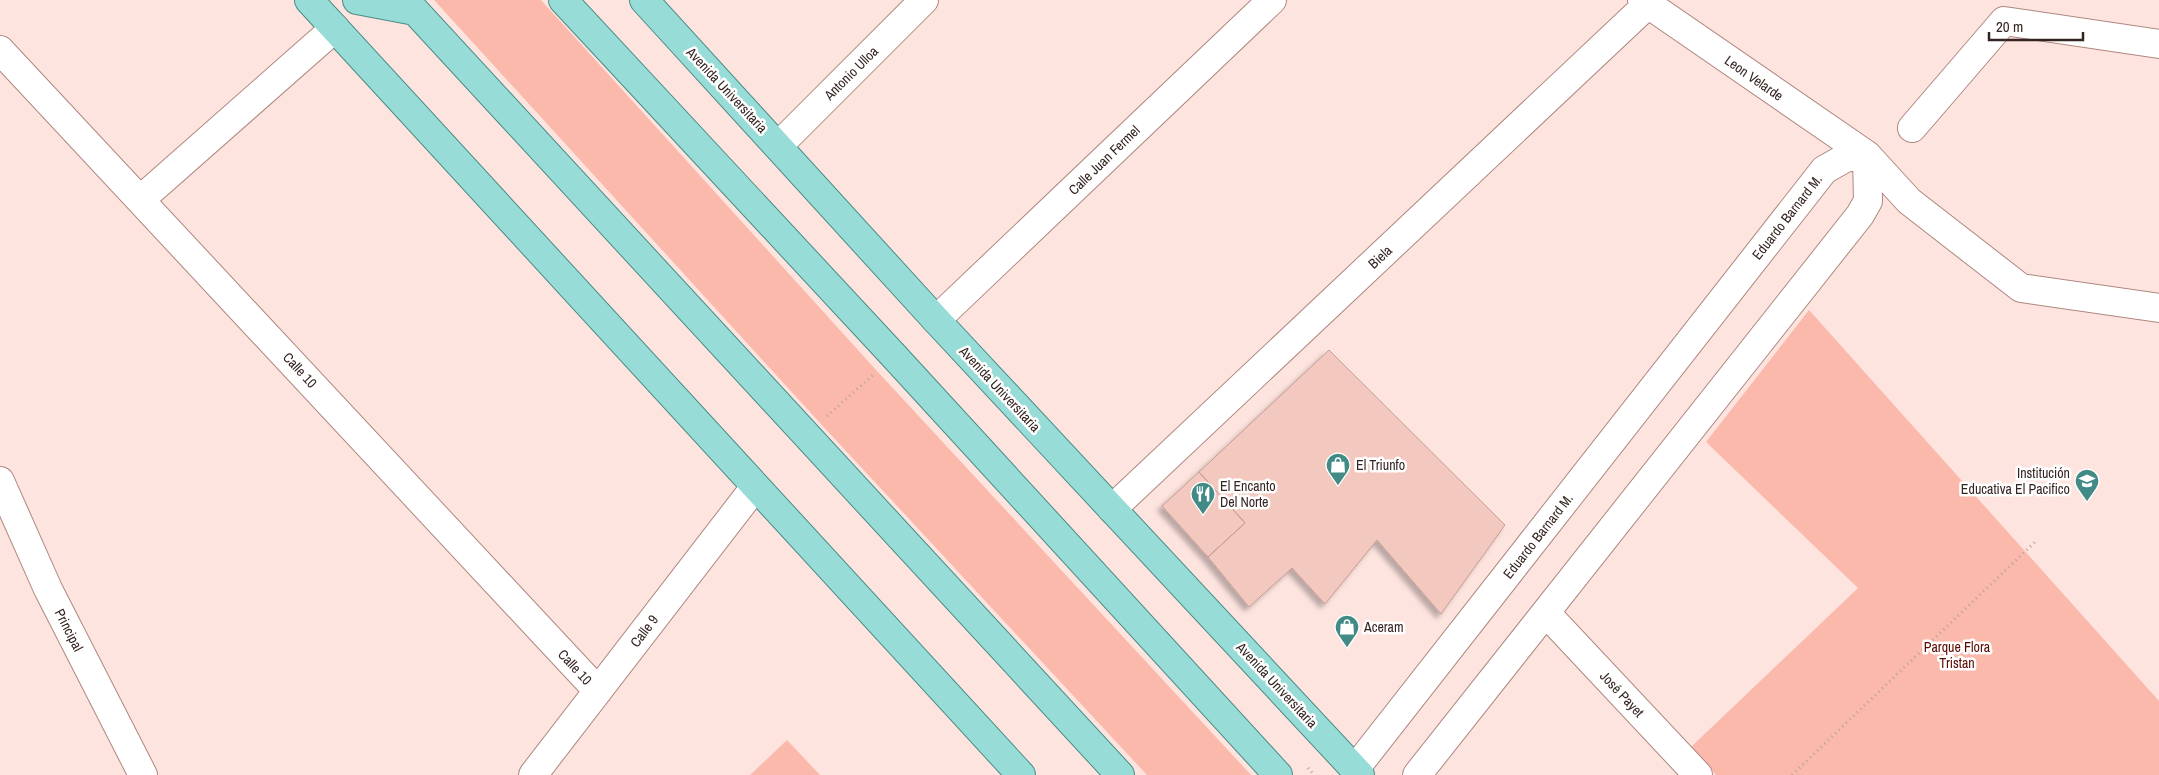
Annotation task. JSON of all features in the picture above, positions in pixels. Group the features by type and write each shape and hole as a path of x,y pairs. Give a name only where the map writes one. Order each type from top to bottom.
{"main road":[{"path":"309,0 1021,775"},
{"path":"357,0 410,5 1120,775"},
{"path":"563,0 894,356 1278,775"},
{"name":"Avenida Universitaria","path":"644,0 936,320 1358,772"}],"street":[{"name":"Antonio Ulloa","path":"778,146 924,0"},
{"name":"Calle Juan Fermel","path":"936,320 1272,0"},
{"name":"Leon Velarde","path":"1645,2 1867,155 1909,200 2021,288 2159,308"},
{"name":"Biela","path":"1112,509 1645,2"},
{"path":"1912,128 2004,21 2159,44"},
{"path":"140,200 335,28"},
{"name":"Calle 10","path":"0,50 598,692"},
{"path":"1418,775 1860,215 1868,201 1867,155"},
{"name":"Eduardo Barnard M.","path":"1358,772 1824,170 1845,158 1867,155"},
{"name":"Principal","path":"0,482 48,589 143,775"},
{"name":"Calle 9","path":"533,775 755,487"},
{"name":"José Payet","path":"1546,613 1698,775"}],"path":[{"path":"806,435 894,356"},
{"path":"1792,775 2036,541"}],"green space":[{"path":"434,0 541,0 877,371 1251,775 1147,775 820,423"},
{"name":"Parque Flora Tristan","path":"1809,310 2159,701 2159,775 1716,775 1691,747 1858,588 1706,442"},
{"path":"787,740 820,775 750,775"}],"building":[{"name":"El Triunfo","path":"1329,350 1505,525 1441,614 1377,540 1325,604 1292,568 1249,607 1208,557 1245,523 1199,472"},
{"name":"El Encanto Del Norte","path":"1199,472 1245,523 1208,557 1162,506"}],"place":[{"name":"El Triunfo","path":"1338,486"},
{"name":"Institución Educativa El Pacifico","path":"2087,502"},
{"name":"El Encanto Del Norte","path":"1203,515"},
{"name":"Aceram","path":"1347,648"}]}
